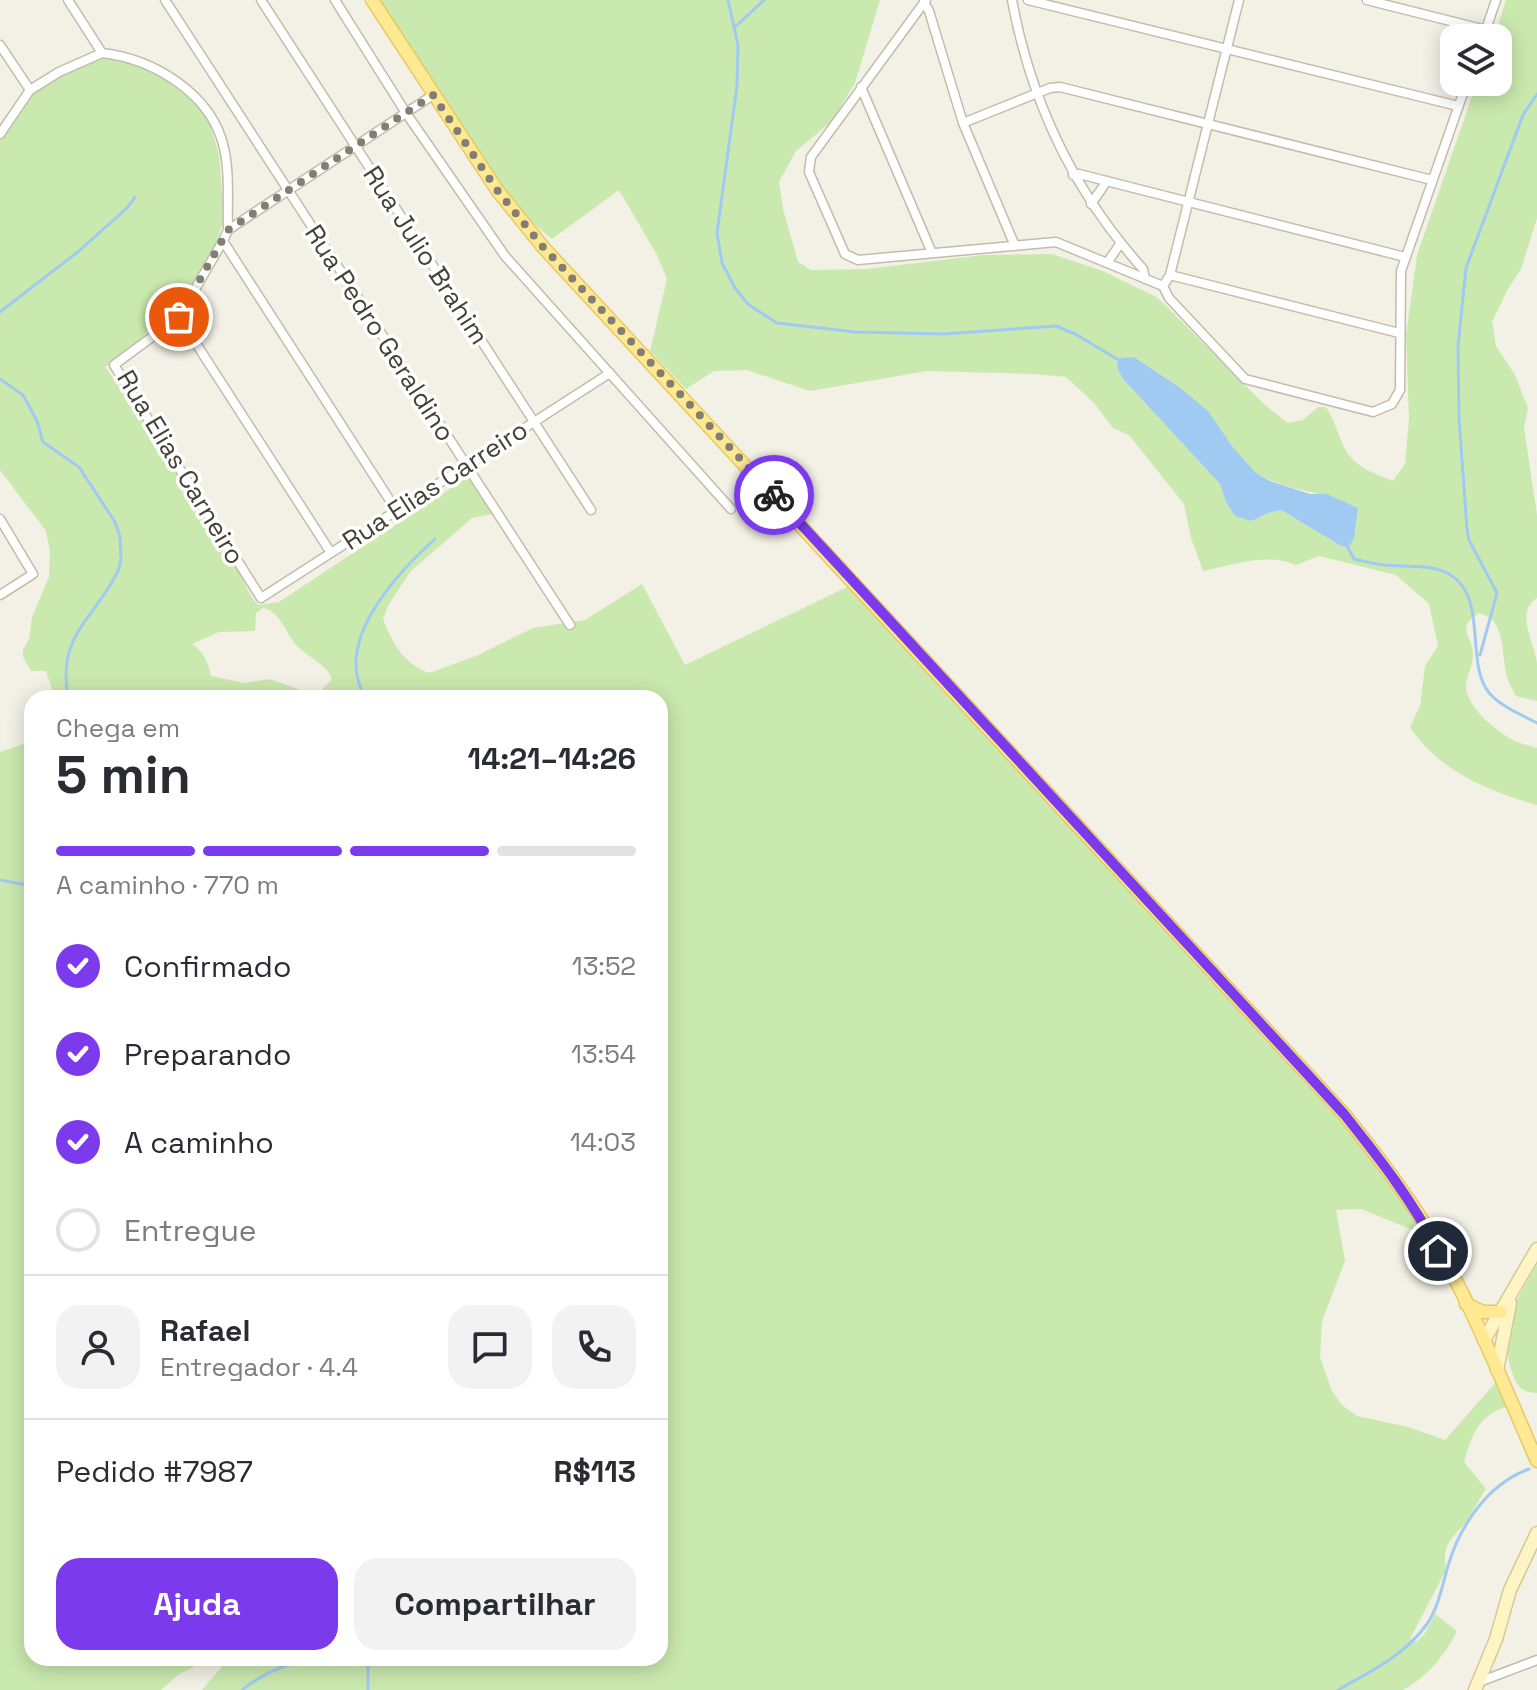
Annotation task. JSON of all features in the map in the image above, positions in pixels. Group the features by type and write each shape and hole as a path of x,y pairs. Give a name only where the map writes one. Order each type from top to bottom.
{"main road":[{"path":"372,0 497,190 543,247 1344,1114 1389,1170 1425,1225 1466,1304 1537,1461"},
{"path":"1466,1304 1483,1312 1501,1312"}],"street":[{"path":"68,0 102,53"},
{"name":"Rua Pedro Geraldino","path":"165,0 570,625"},
{"name":"Rua Julio Brahim","path":"261,0 591,510"},
{"path":"335,0 406,113 505,256 731,509"},
{"path":"1012,0 1036,95 1073,175 1120,244 1143,269 1145,279"},
{"path":"1028,0 1458,106"},
{"path":"1163,286 1170,275 1239,0"},
{"path":"1367,0 1450,24"},
{"path":"1488,24 1496,0"},
{"path":"925,1 813,153 810,162 809,172 845,254 858,260 1056,242 1163,286 1169,298 1245,379 1373,412 1392,404 1400,390 1401,271 1462,96"},
{"path":"925,1 963,123 1015,246"},
{"path":"0,45 30,90"},
{"path":"0,134 30,90 59,72 102,53 139,61 171,77 211,117 226,161 228,230"},
{"path":"861,87 932,253"},
{"path":"963,123 1050,88 1060,87 1432,180"},
{"path":"228,230 433,95"},
{"path":"1073,175 1079,174 1405,257"},
{"path":"1091,204 1107,181"},
{"name":"Rua Elias Carneiro","path":"228,230 179,317 114,365 261,598"},
{"path":"223,241 396,510"},
{"path":"1107,263 1120,244"},
{"path":"1170,275 1399,333"},
{"path":"179,317 331,553"},
{"name":"Rua Elias Carreiro","path":"261,598 610,373"},
{"path":"0,519 4,532 33,574 0,595"},
{"path":"1484,1340 1537,1249"},
{"path":"1497,1370 1512,1296"},
{"path":"1477,1686 1510,1590 1537,1533"},
{"path":"1477,1686 1537,1660"}],"green space":[{"path":"380,0 880,0 855,83 832,121 796,151 779,182 798,262 811,270 867,269 984,255 1052,254 1103,271 1158,298 1265,405 1288,423 1303,420 1318,407 1326,407 1345,449 1354,461 1393,481 1405,464 1409,419 1406,336 1417,255 1472,96 1512,96 1512,24 1498,24 1506,0 1537,0 1537,218 1521,269 1492,322 1496,346 1515,375 1528,408 1524,428 1537,515 1537,598 1530,604 1526,620 1537,663 1537,701 1516,696 1507,675 1498,629 1488,616 1479,613 1466,628 1473,655 1466,685 1471,701 1490,724 1513,740 1537,748 1537,805 1466,777 1435,756 1410,727 1420,706 1425,666 1438,646 1429,604 1396,575 1319,556 1296,565 1285,561 1261,560 1203,571 1191,538 1184,504 1129,435 1113,428 1094,403 1066,377 927,371 810,391 747,370 714,371 686,389 650,351 667,279 657,255 619,190 552,239 527,218 482,158","holes":["1134,357 1179,387 1256,473 1358,508 1341,546 1281,510 1252,521 1226,502 1220,484 1123,379"]},
{"path":"103,54 147,67 190,98 209,120 219,155 224,219 215,247 188,291 136,343 105,367 170,456 258,605 279,602 468,477 492,514 472,518 410,572 383,619 400,652 412,664 429,673 476,656 533,628 585,620 642,584 685,665 849,586 1356,1132 1425,1235 1361,1209 1336,1210 1345,1261 1322,1321 1320,1357 1332,1391 1342,1405 1357,1416 1408,1427 1445,1440 1496,1382 1506,1407 1488,1416 1477,1428 1464,1462 1486,1489 1448,1544 1446,1570 1410,1639 1416,1642 1425,1633 1435,1614 1457,1631 1441,1657 1420,1679 1403,1690 202,1690 222,1666 668,1666 668,690 322,690 332,679 329,674 296,645 274,613 263,608 256,613 255,631 219,632 192,644 205,658 211,676 244,683 270,679 300,690 52,690 46,671 31,671 23,657 23,650 29,639 32,617 49,577 50,552 46,531 0,470 0,139 29,98 44,83"},
{"path":"24,744 24,1666 195,1666 178,1675 161,1690 0,1690 0,752"},
{"path":"1537,1265 1537,1393 1525,1391 1517,1384 1507,1346 1510,1318"}],"water":[{"path":"1134,357 1208,411 1232,446 1256,473 1310,494 1327,494 1358,508 1354,538 1349,547 1341,546 1281,510 1252,521 1235,516 1220,484 1123,379 1117,367 1119,358"}],"waterway":[{"path":"728,0 738,45 737,86 717,233 722,263 735,288 749,305 777,323 855,332 944,334 1056,326 1120,361"},
{"path":"735,27 764,0"},
{"path":"1480,655 1497,593 1469,540 1467,529 1459,418 1458,346 1466,268 1523,115 1537,94"},
{"path":"0,312 79,251 135,197"},
{"path":"0,379 23,395 37,421 43,442 79,467 115,522 120,537 118,571 72,643 66,676 67,690"},
{"path":"363,690 357,677 357,655 362,633 387,590 435,539"},
{"path":"1346,544 1354,559 1384,565 1431,568 1445,572 1459,582 1468,596 1472,612 1482,681 1500,703 1537,723"},
{"path":"0,880 24,884"},
{"path":"1338,1690 1386,1662 1418,1635 1434,1610 1453,1551 1468,1521 1489,1495 1529,1469"},
{"path":"242,1690 286,1666"},
{"path":"368,1666 368,1690"}],"way so far":[{"path":"179,317 228,230 433,95 497,190 543,247 774,495"}],"route":[{"path":"774,495 1344,1114 1389,1170 1438,1251"}]}
